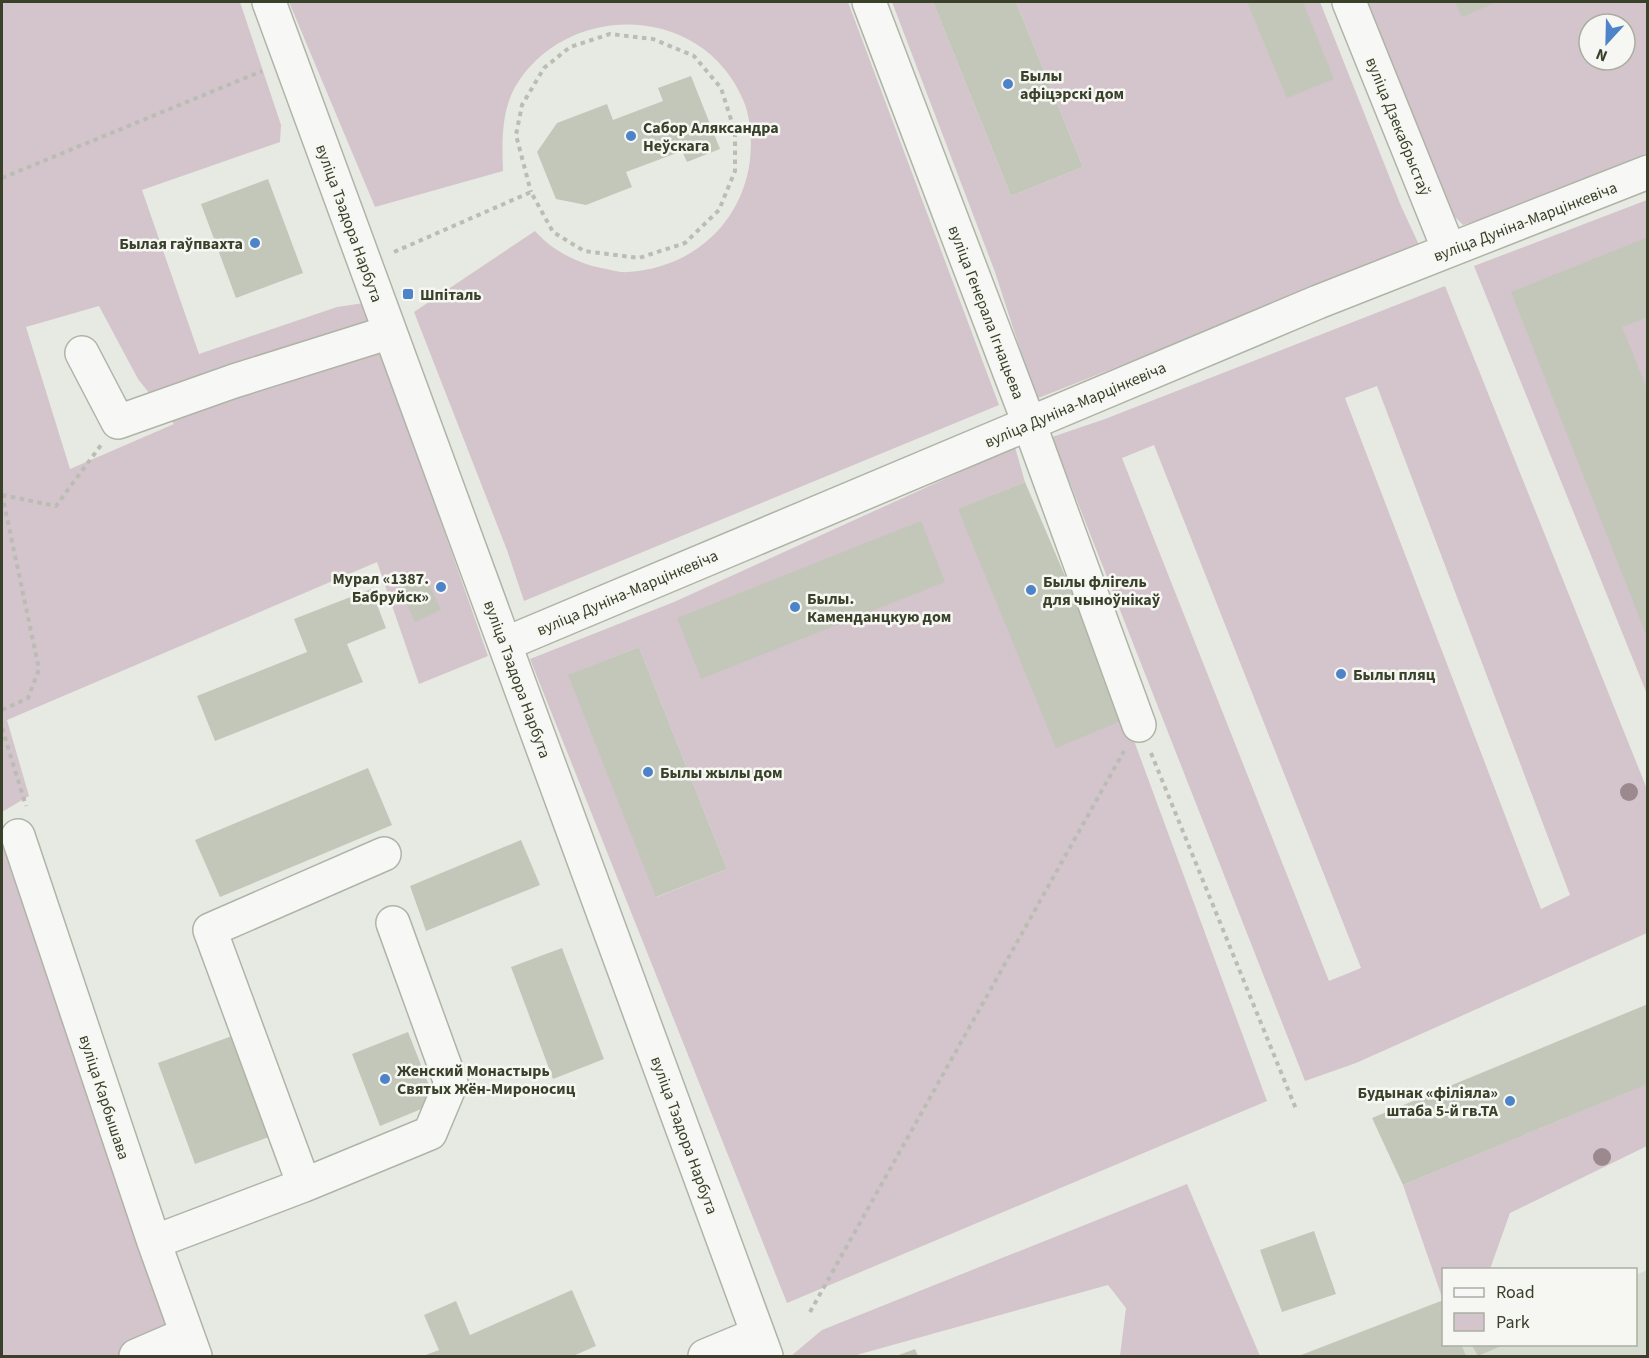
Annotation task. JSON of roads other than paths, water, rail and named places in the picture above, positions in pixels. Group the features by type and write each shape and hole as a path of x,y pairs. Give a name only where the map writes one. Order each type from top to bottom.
{"street":[{"name":"вуліца Тэадора Нарбута","path":"269,2 762,1345"},
{"name":"вуліца Генерала Ігнацьева","path":"869,2 1029,423 1139,725"},
{"name":"вуліца Дзекабрыстаў","path":"1348,2 1449,250"},
{"name":"вуліца Дуніна-Марцінкевіча","path":"505,644 1318,302 1647,172"},
{"path":"82,353 118,422 234,381 390,332"},
{"name":"вуліца Карбышава","path":"18,836 154,1242 191,1345"},
{"path":"304,1185 210,930 384,854"},
{"path":"154,1242 304,1185 430,1133 451,1083 393,923"},
{"path":"136,1356 191,1345"},
{"path":"705,1356 762,1345"}],"place":[{"name":"Былы афіцэрскі дом","path":"1008,84"},
{"name":"Сабор Аляксандра Неўскага","path":"631,136"},
{"name":"Былая гаўпвахта","path":"255,243"},
{"name":"Шпіталь","path":"408,294"},
{"name":"Мурал «1387. Бабруйск»","path":"441,587"},
{"name":"Былы флігель для чыноўнікаў","path":"1031,590"},
{"name":"Былы. Каменданцкую дом","path":"795,607"},
{"name":"Былы пляц","path":"1341,674"},
{"name":"Былы жылы дом","path":"648,772"},
{"name":"Женский Монастырь Святых Жён-Мироносиц","path":"385,1079"},
{"name":"Будынак «філіяла» штаба 5-й гв.ТА","path":"1510,1101"}]}
